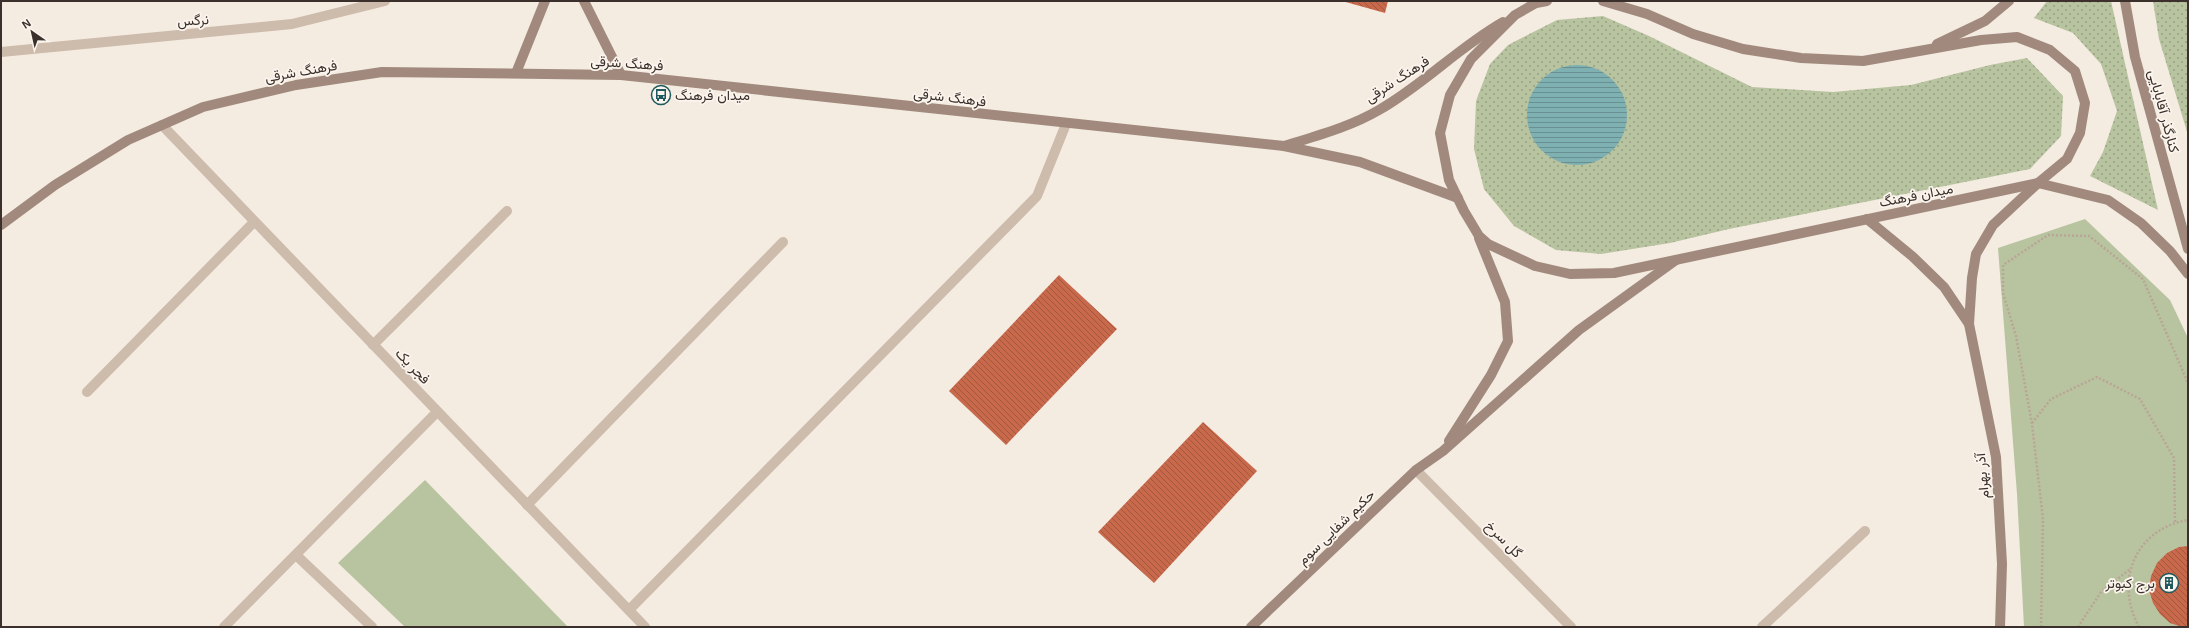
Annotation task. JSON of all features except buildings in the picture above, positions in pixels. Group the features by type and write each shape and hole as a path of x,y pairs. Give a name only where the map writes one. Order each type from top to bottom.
{"street":[{"name":"نرگس","path":"1,52 292,24 385,1"},
{"path":"516,73 545,1"},
{"path":"584,1 621,75"},
{"name":"میدان فرهنگ","path":"1547,1 1536,2 1515,15 1471,59 1450,95 1440,133 1449,180 1479,236 1488,244 1535,266 1570,274 1614,273 1679,258 1999,193 2038,183 2067,159 2080,133 2086,103 2075,71 2050,50 2017,37 1981,40 1863,61 1801,58 1743,50 1693,34 1647,14 1604,1"},
{"path":"1926,49 1985,21 2009,1"},
{"name":"کنارگذر آقابابایی","path":"2125,1 2135,58 2188,249"},
{"name":"فرهنگ شرقی","path":"1284,146 1326,133 1378,111 1427,78 1482,34 1515,15"},
{"name":"فرهنگ شرقی","path":"1,225 55,185 128,140 203,107 272,90 382,72 621,75 1066,124 1284,146 1360,162 1458,198"},
{"name":"فجر یک","path":"162,124 254,222 645,627"},
{"path":"629,610 1037,196 1066,124"},
{"path":"1969,324 1972,278 1976,254 1993,225 2038,183 2108,200 2141,223 2170,251 2188,274"},
{"path":"373,345 506,211"},
{"path":"1867,219 1912,256 1944,287 1969,324"},
{"path":"87,392 254,222"},
{"path":"1443,451 1491,375 1508,341 1504,302 1479,236"},
{"path":"527,505 783,242"},
{"name":"حکیم شفایی سوم","path":"1251,627 1416,470 1443,451 1579,330 1679,258"},
{"name":"آذر بهرام","path":"1969,324 1996,458 2002,564 2000,627"},
{"path":"224,627 437,412"},
{"name":"گل سرخ","path":"1416,470 1571,627"},
{"path":"1762,627 1865,531"},
{"path":"296,555 372,627"}],"path":[{"path":"2041,627 2043,519 2032,424 2016,336 2003,293 2003,266 2048,235 2089,236 2143,279 2188,383"},
{"path":"2032,424 2052,398 2096,377 2140,399 2174,458 2175,522"},
{"path":"2139,627 2131,612 2127,590 2130,568 2140,548 2156,533 2175,522 2188,520"},
{"path":"2078,627 2101,592 2130,568"}],"green space":[{"path":"2047,1 2111,1 2158,210 2090,176 2103,152 2117,111 2101,64 2073,33 2034,18"},
{"path":"2153,1 2188,1 2188,135 2159,39"},
{"path":"1603,16 1649,36 1752,87 1833,92 1911,85 1990,65 2027,58 2063,96 2061,136 2030,169 1729,229 1670,243 1601,254 1556,250 1514,226 1484,189 1474,149 1476,101 1490,64 1508,45 1557,20"},
{"path":"2085,219 2170,300 2188,338 2188,627 2024,627 2017,494 1998,248"},
{"path":"425,480 568,627 405,627 338,563"}],"water":[{"path":"1577,65 1596,69 1612,80 1623,96 1627,115 1623,134 1612,150 1596,161 1577,165 1558,161 1542,150 1531,134 1527,115 1531,96 1542,80 1558,69"}],"place":[{"name":"میدان فرهنگ","path":"661,95"},
{"name":"برج کبوتر","path":"2169,583"}]}
